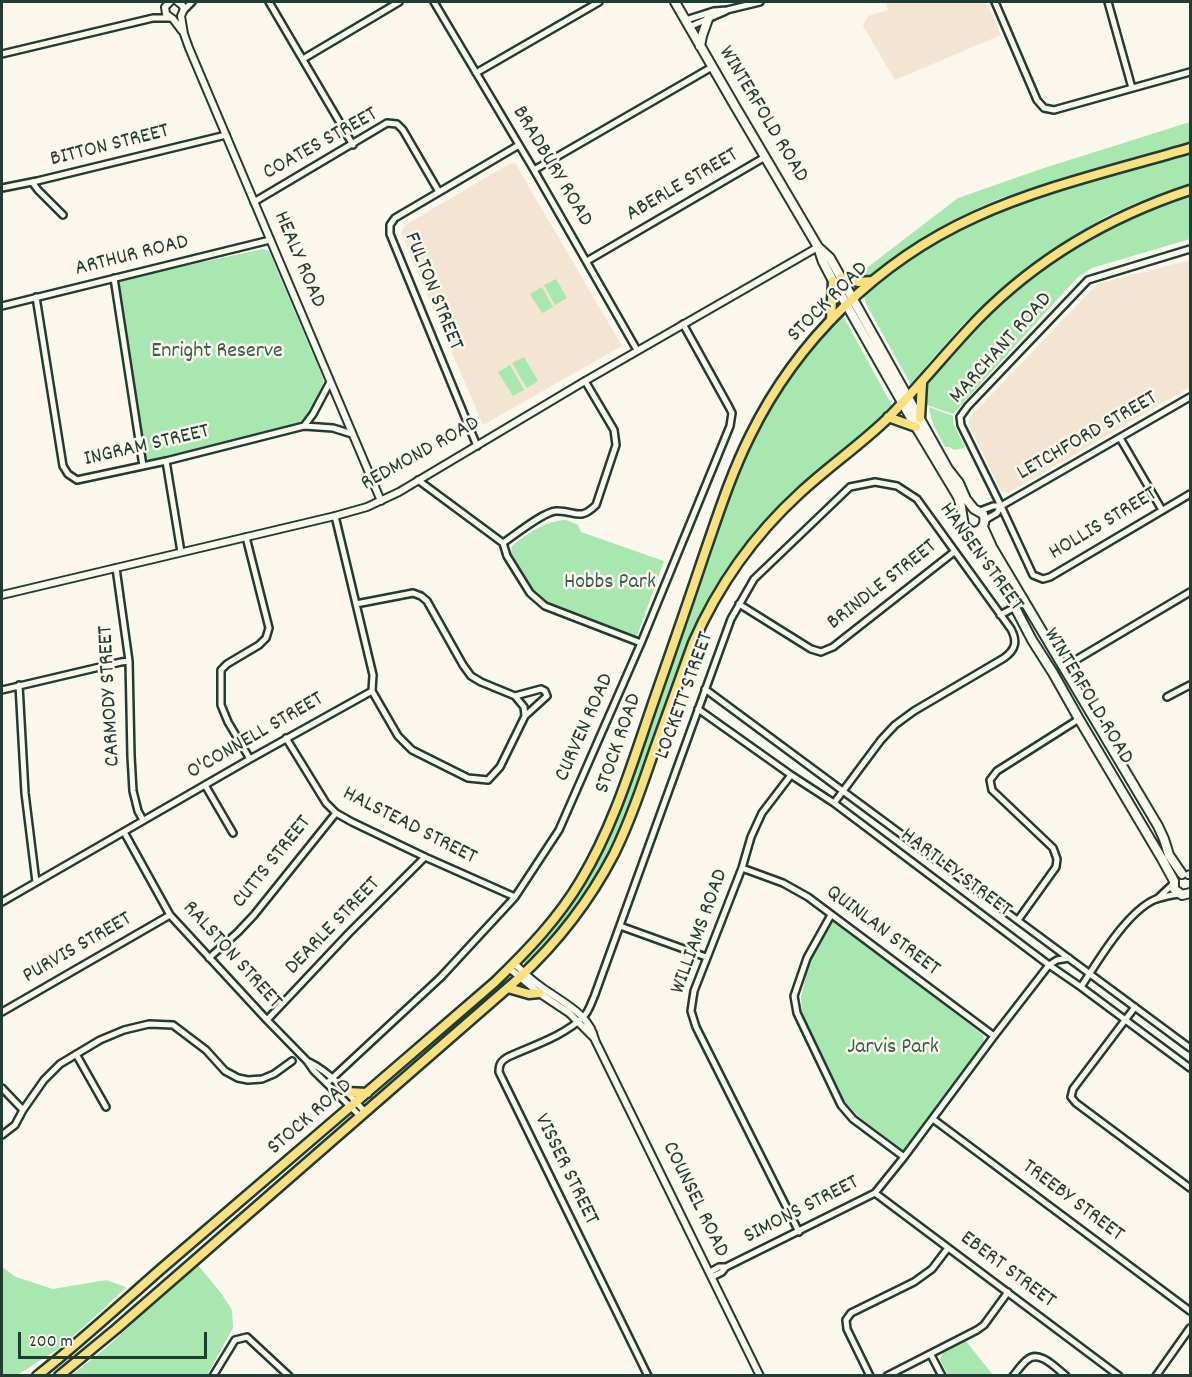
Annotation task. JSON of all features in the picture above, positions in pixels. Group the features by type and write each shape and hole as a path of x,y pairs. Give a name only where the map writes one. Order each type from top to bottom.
{"highway":[{"name":"STOCK ROAD","path":"37,1376 354,1105 512,966 544,932 581,880 602,841 630,771 722,503 742,453 762,414 786,376 831,320 895,264 962,223 1045,190 1191,148"},
{"name":"STOCK ROAD","path":"59,1376 508,988 556,940 594,889 613,856 636,802 703,621 727,579 754,541 784,508 888,417 922,383 987,310 1012,287 1078,240 1120,217 1191,190"},
{"path":"831,320 837,280 873,281"},
{"path":"920,418 922,383"},
{"path":"888,417 916,427"},
{"path":"508,988 529,994 538,993"},
{"path":"346,1092 367,1093"}],"main road":[{"name":"WINTERFOLD ROAD","path":"675,2 765,157 819,246 830,258 837,280 905,400 916,427 958,497 963,518"},
{"path":"700,46 708,19"},
{"name":"WINTERFOLD ROAD","path":"905,400 920,418 948,469 959,483 966,499 977,510"},
{"path":"977,510 984,523 978,531 972,532 964,526 963,518 966,512 977,510"},
{"name":"WINTERFOLD ROAD","path":"984,523 992,547 1158,826 1169,855 1188,875"},
{"name":"WINTERFOLD ROAD","path":"972,532 987,548 998,575 1032,640 1162,859 1174,883 1174,889 1180,894"},
{"path":"1174,883 1177,877 1188,875"},
{"path":"1180,894 1191,893"},
{"path":"1180,894 1191,903"}],"street":[{"name":"HEALY ROAD","path":"179,2 182,5 184,34"},
{"path":"2,54 153,18 172,18 182,14 192,2"},
{"path":"269,2 353,144"},
{"path":"303,59 399,2"},
{"name":"BRADBURY ROAD","path":"434,2 637,350"},
{"path":"476,73 599,2"},
{"path":"688,23 714,11 760,2"},
{"path":"996,2 1037,100 1044,108 1054,110 1191,72"},
{"path":"1108,2 1132,88"},
{"path":"153,18 167,4"},
{"name":"HEALY ROAD","path":"167,4 166,14 184,34 381,501"},
{"path":"688,23 708,19 727,10"},
{"path":"534,170 712,67"},
{"name":"COATES STREET","path":"254,202 387,123 397,124 404,130 439,192"},
{"name":"BITTON STREET","path":"2,188 226,135"},
{"name":"FULTON STREET","path":"477,446 390,234 390,225 395,218 519,145"},
{"name":"ABERLE STREET","path":"587,261 765,157"},
{"path":"32,182 63,215"},
{"name":"ARTHUR ROAD","path":"2,306 270,240"},
{"name":"REDMOND ROAD","path":"2,595 367,507 477,446 637,350 819,246"},
{"name":"MARCHANT ROAD","path":"1033,575 961,425 960,417 964,410 1088,280 1191,249"},
{"path":"114,278 142,466"},
{"name":"INGRAM STREET","path":"36,297 63,466 68,474 77,480 166,461 304,426 333,428 352,434"},
{"name":"CURVEN ROAD","path":"327,1083 441,977 515,897 560,830 642,643 730,426 732,413 683,324"},
{"path":"503,543 546,514 556,511 579,515 589,511 596,504 616,445 614,430 585,381"},
{"path":"304,426 330,382"},
{"name":"LETCHFORD STREET","path":"977,510 1001,506 1191,397"},
{"path":"1120,438 1161,510"},
{"path":"166,461 181,552"},
{"path":"418,480 503,543 507,556 530,593 544,606 642,643"},
{"name":"LOCKETT STREET","path":"581,1019 588,1011 594,997 731,619 754,579 850,487 875,482 897,486 917,499"},
{"name":"HOLLIS STREET","path":"1033,575 1043,579 1050,577 1191,494"},
{"name":"HANSEN STREET","path":"834,803 887,733 900,721 1004,658 1014,647 1015,639 1011,629 917,499"},
{"name":"LETCHFORD STREET","path":"984,523 997,513 1001,506"},
{"path":"335,516 373,675 372,691 398,736 412,750 468,778 488,780 500,767 525,716 547,696 541,689 515,696"},
{"path":"246,537 269,628 266,638 259,645 221,670 220,678 221,705 250,759"},
{"name":"BRINDLE STREET","path":"739,604 811,650 821,652 833,647 954,552"},
{"name":"CARMODY STREET","path":"116,568 129,661 133,791 143,820"},
{"path":"1064,666 1191,592"},
{"path":"356,604 413,593 421,596 434,611 471,676 515,696 524,707 525,716"},
{"path":"1000,615 1025,602"},
{"path":"2,690 129,661"},
{"path":"19,685 25,793 36,882"},
{"path":"1167,697 1191,685"},
{"name":"HARTLEY STREET","path":"705,689 1191,1048"},
{"name":"O'CONNELL STREET","path":"2,902 372,691"},
{"name":"HARTLEY STREET","path":"698,709 834,803 1049,965 1191,1068"},
{"path":"1018,920 1056,867 1057,859 1053,848 992,790 990,780 997,771 1079,719"},
{"name":"HALSTEAD STREET","path":"286,738 326,803 336,813 425,857 515,897"},
{"name":"WILLIAMS ROAD","path":"791,775 762,813 751,837 742,868 694,991 691,1011 696,1027 799,1232"},
{"path":"205,785 233,833"},
{"name":"CUTTS STREET","path":"209,958 254,915 336,813"},
{"name":"RALSTON STREET","path":"124,832 170,915 267,1020 308,1061 332,1078 346,1092 354,1105"},
{"name":"DEARLE STREET","path":"267,1020 425,857"},
{"name":"QUINLAN STREET","path":"742,868 783,883 808,897 994,1036"},
{"path":"1081,987 1114,937 1141,908 1157,899 1174,883"},
{"path":"1157,899 1180,894"},
{"name":"PURVIS STREET","path":"2,1012 170,915"},
{"path":"831,915 807,958 794,996 797,1013 841,1105 853,1119 904,1157"},
{"path":"620,926 706,957"},
{"path":"1049,965 1056,960 1068,958"},
{"name":"SIMONS STREET","path":"711,1275 722,1272 726,1267 875,1193 1049,965"},
{"name":"COUNSEL ROAD","path":"512,966 581,1019 595,1040 760,1376"},
{"name":"COUNSEL ROAD","path":"522,975 538,993 581,1019"},
{"path":"1135,1007 1073,1089 1071,1097 1191,1188"},
{"name":"VISSER STREET","path":"581,1019 565,1031 508,1057 499,1065 499,1072 648,1376"},
{"path":"2,1135 15,1125 44,1080 60,1064 124,1030 149,1024 173,1025 206,1050 225,1071 248,1080 262,1079 274,1074 292,1061"},
{"path":"76,1054 106,1107"},
{"name":"RALSTON STREET","path":"308,1061 314,1071 363,1114"},
{"path":"3,1091 23,1110"},
{"name":"TREEBY STREET","path":"933,1119 1191,1311"},
{"name":"EBERT STREET","path":"875,1193 1119,1376"},
{"path":"870,1376 847,1329 846,1320 851,1313 914,1282 932,1269 948,1248"},
{"path":"887,1376 977,1330 984,1325 1008,1292"},
{"path":"1156,1376 1191,1328"},
{"path":"213,1376 235,1340 247,1337 289,1376"},
{"path":"931,1354 942,1376"},
{"path":"1013,1376 1032,1356 1041,1356 1066,1376"}],"shaded area":[{"path":"886,2 986,2 1001,35 895,80 863,26 868,16 888,10"},
{"path":"515,163 622,346 483,425 401,233 405,225 509,164"},
{"path":"1190,260 1190,387 1008,493 1001,491 969,425 969,418 1097,284"}],"green space":[{"path":"1190,122 1190,144 1001,198 935,230 866,278 862,277 864,270 958,198"},
{"path":"1190,153 1190,184 1107,216 1041,258 964,323 926,366 922,376 911,385 866,304 864,296 897,266 934,242 975,221 1017,204 1104,176"},
{"path":"1190,194 1190,239 1092,268 1077,278 953,414 924,404 928,385 951,355 983,321 1036,275 1094,236 1157,206"},
{"name":"Enright Reserve","path":"263,249 269,251 323,378 323,383 310,411 298,423 151,460 146,458 143,453 119,285 121,281"},
{"path":"556,279 567,298 555,305 544,285"},
{"path":"542,287 553,307 542,313 530,294"},
{"path":"841,316 893,407 782,503 755,532 720,578 685,650 618,836 578,904 527,965 524,963 526,958 568,909 577,895 616,821 748,450 780,392 812,348"},
{"path":"524,357 538,381 527,388 512,363"},
{"path":"510,365 524,390 513,396 498,372"},
{"path":"929,407 953,416 953,423 964,448 954,450 945,447 933,423"},
{"name":"Hobbs Park","path":"566,520 578,525 581,532 664,561 637,636 551,605 535,592 525,578 511,554 512,546 544,525"},
{"name":"Jarvis Park","path":"833,922 839,923 983,1035 984,1041 903,1150 857,1115 845,1102 802,1013 801,997 810,960"},
{"path":"197,1264 232,1310 233,1328 207,1375 72,1375 107,1347"},
{"path":"2,1267 16,1277 53,1289 106,1280 126,1287 60,1348 17,1375 2,1375"},
{"path":"966,1341 993,1375 948,1375 940,1360 943,1353"}]}
